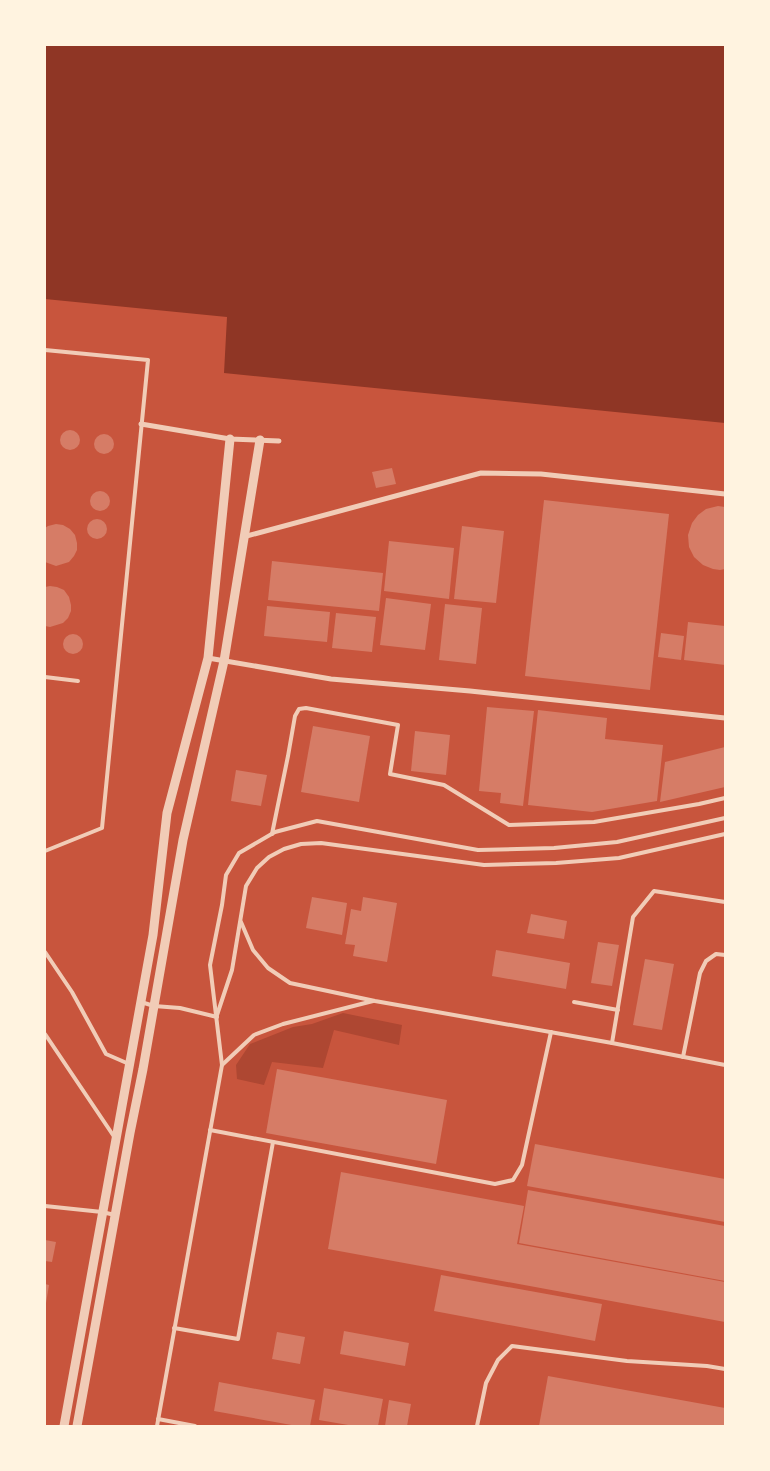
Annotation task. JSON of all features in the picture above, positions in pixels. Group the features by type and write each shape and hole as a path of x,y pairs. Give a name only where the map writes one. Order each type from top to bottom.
{"street":[{"path":"141,424 230,439 279,441"},
{"path":"64,1426 153,935 167,813 208,658 230,439"},
{"path":"77,1426 183,840 224,661 260,440"},
{"path":"243,537 481,473 542,474 725,494"},
{"path":"208,658 331,679 470,691 725,718"}],"lane":[{"path":"45,350 148,360 102,828 45,851"},
{"path":"45,677 78,681"},
{"path":"272,834 294,716 299,709 306,708 398,725 390,774 444,785 509,825 594,822 725,798"},
{"path":"157,1426 222,1065 210,965 226,875 239,853 272,834 317,822 478,850 488,850 554,848 617,842 725,818"},
{"path":"217,1017 232,970 246,886 257,868 269,857 284,849 301,844 322,843 484,865 556,863 620,858 725,834"},
{"path":"612,1043 633,917 654,890 725,902"},
{"path":"240,922 258,956 268,968 290,983 375,1001 725,1065"},
{"path":"45,952 72,992 106,1054 129,1064"},
{"path":"683,1057 700,973 706,961 716,954 725,955"},
{"path":"222,1065 254,1035 284,1024 375,1001"},
{"path":"140,1002 154,1006 180,1008 217,1017"},
{"path":"574,1002 618,1010"},
{"path":"210,1130 495,1184 513,1180 522,1165 550,1032"},
{"path":"45,1034 116,1140"},
{"path":"174,1328 238,1339 273,1142"},
{"path":"45,1206 115,1215"},
{"path":"478,1426 486,1383 498,1360 512,1346 627,1361 707,1366 725,1369"},
{"path":"158,1419 196,1426"}],"shaded area":[{"path":"45,45 725,45 725,423 224,373 227,317 45,299"},
{"path":"343,1013 402,1025 399,1045 334,1030 323,1068 272,1062 264,1085 237,1079 236,1065 250,1044 293,1027 312,1024"}],"building":[{"path":"70,430 77,433 80,440 77,447 70,450 63,447 60,440 63,433"},
{"path":"104,434 111,437 114,444 111,451 104,454 97,451 94,444 97,437"},
{"path":"392,468 396,484 376,488 372,472"},
{"path":"100,491 107,494 110,501 107,508 100,511 93,508 90,501 93,494"},
{"path":"544,500 669,514 650,690 525,676"},
{"path":"718,506 725,507 725,569 720,570 703,565 694,557 689,547 688,535 692,523 698,515 706,509"},
{"path":"97,519 104,522 107,529 104,536 97,539 90,536 87,529 90,522"},
{"path":"56,524 70,529 75,535 77,550 69,562 56,566 45,562 45,528"},
{"path":"462,526 504,531 496,603 454,599"},
{"path":"389,541 454,548 449,599 384,591"},
{"path":"272,561 383,573 379,611 268,600"},
{"path":"50,586 64,590 69,597 71,611 63,623 50,627 45,626 45,587"},
{"path":"386,598 431,604 425,650 380,645"},
{"path":"445,604 482,608 476,664 439,660"},
{"path":"267,606 330,612 327,642 264,636"},
{"path":"336,613 376,617 372,652 332,648"},
{"path":"688,622 725,626 725,665 684,660"},
{"path":"661,633 684,636 681,660 658,657"},
{"path":"73,634 80,637 83,644 80,651 73,654 66,651 63,644 66,637"},
{"path":"487,707 534,711 523,806 500,803 501,793 479,791"},
{"path":"538,710 607,718 605,739 663,745 657,801 592,812 528,805"},
{"path":"313,726 370,736 359,802 301,792"},
{"path":"415,731 450,735 446,775 411,771"},
{"path":"725,747 725,787 660,802 665,762"},
{"path":"236,770 267,775 261,806 231,801"},
{"path":"312,897 347,903 342,935 306,928"},
{"path":"363,897 397,903 387,962 353,956 355,945 345,944 351,909 361,911"},
{"path":"531,914 567,921 564,939 527,933"},
{"path":"598,942 619,945 612,986 591,983"},
{"path":"496,950 570,963 566,989 492,976"},
{"path":"645,959 674,964 662,1030 633,1025"},
{"path":"277,1069 447,1100 436,1164 266,1133"},
{"path":"535,1144 725,1179 725,1222 527,1186"},
{"path":"341,1172 524,1206 517,1244 725,1282 725,1322 328,1249"},
{"path":"528,1190 725,1226 725,1281 519,1243"},
{"path":"45,1240 56,1242 52,1262 45,1261"},
{"path":"441,1275 602,1304 595,1341 434,1311"},
{"path":"45,1284 49,1285 46,1303 45,1303"},
{"path":"344,1331 409,1343 405,1366 340,1354"},
{"path":"277,1332 305,1337 300,1364 272,1359"},
{"path":"548,1376 725,1408 725,1426 539,1426"},
{"path":"219,1382 315,1400 310,1426 297,1426 214,1411"},
{"path":"324,1388 383,1399 378,1426 354,1426 319,1420"},
{"path":"389,1400 411,1404 407,1426 385,1426"}]}
